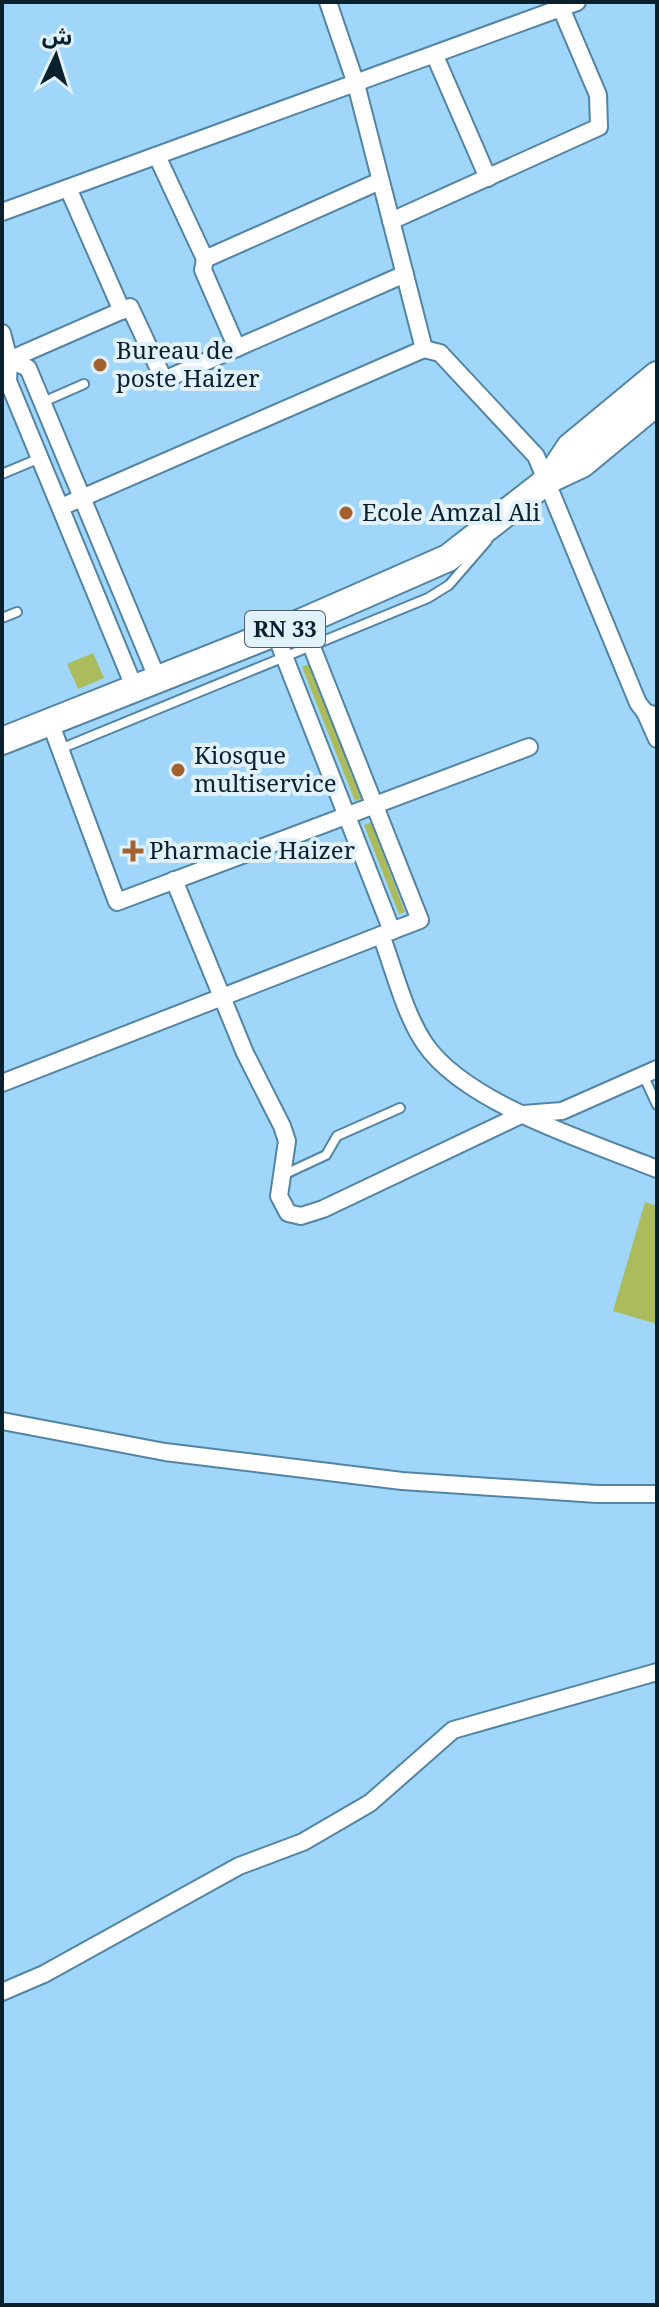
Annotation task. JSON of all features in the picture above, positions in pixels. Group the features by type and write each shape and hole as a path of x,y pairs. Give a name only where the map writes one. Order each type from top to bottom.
{"main road":[{"name":"RN 33","path":"548,480 570,447 657,375"},
{"name":"RN 33","path":"2,741 302,622 448,558 548,480 582,464 657,402"}],"street":[{"path":"328,2 356,84 424,349"},
{"path":"2,212 577,2"},
{"path":"391,221 599,127 598,95 561,8"},
{"path":"435,56 488,178"},
{"path":"157,156 205,259 203,270 237,348"},
{"path":"205,259 380,181"},
{"path":"68,188 122,311"},
{"path":"5,361 130,307 164,380 405,274"},
{"path":"2,333 8,381 61,507 147,685"},
{"path":"61,507 424,349 440,353 536,456 638,703 651,714 657,739"},
{"path":"5,361 28,368 82,498 147,685"},
{"path":"2,1083 420,920 302,622"},
{"path":"275,633 349,817 425,1044 457,1075 523,1114 657,1169"},
{"path":"50,722 117,902 529,747"},
{"path":"174,880 221,996 282,1126 287,1141 279,1196 288,1213 301,1216 323,1209 523,1114 562,1111 650,1072"},
{"path":"2,1421 165,1452 402,1481 597,1494 657,1494"},
{"path":"2,1992 44,1974 239,1866 303,1842 343,1819 370,1803 453,1730 657,1672"}],"lane":[{"path":"42,402 84,384"},
{"path":"2,474 41,458"},
{"path":"60,749 428,598 449,585 522,501"},
{"path":"2,618 17,612"},
{"path":"650,1072 657,1105"},
{"path":"280,1176 326,1155 337,1136 400,1108"}],"green space":[{"path":"93,653 104,678 78,689 67,664"},
{"path":"309,664 362,798 355,801 302,667"},
{"path":"371,822 405,912 399,914 364,825"},
{"path":"645,1202 657,1206 657,1324 613,1311"}],"place":[{"name":"Bureau de poste Haizer","path":"100,365"},
{"name":"Ecole Amzal Ali","path":"346,513"},
{"name":"Kiosque multiservice","path":"178,770"},
{"name":"Pharmacie Haizer","path":"133,851"}]}
